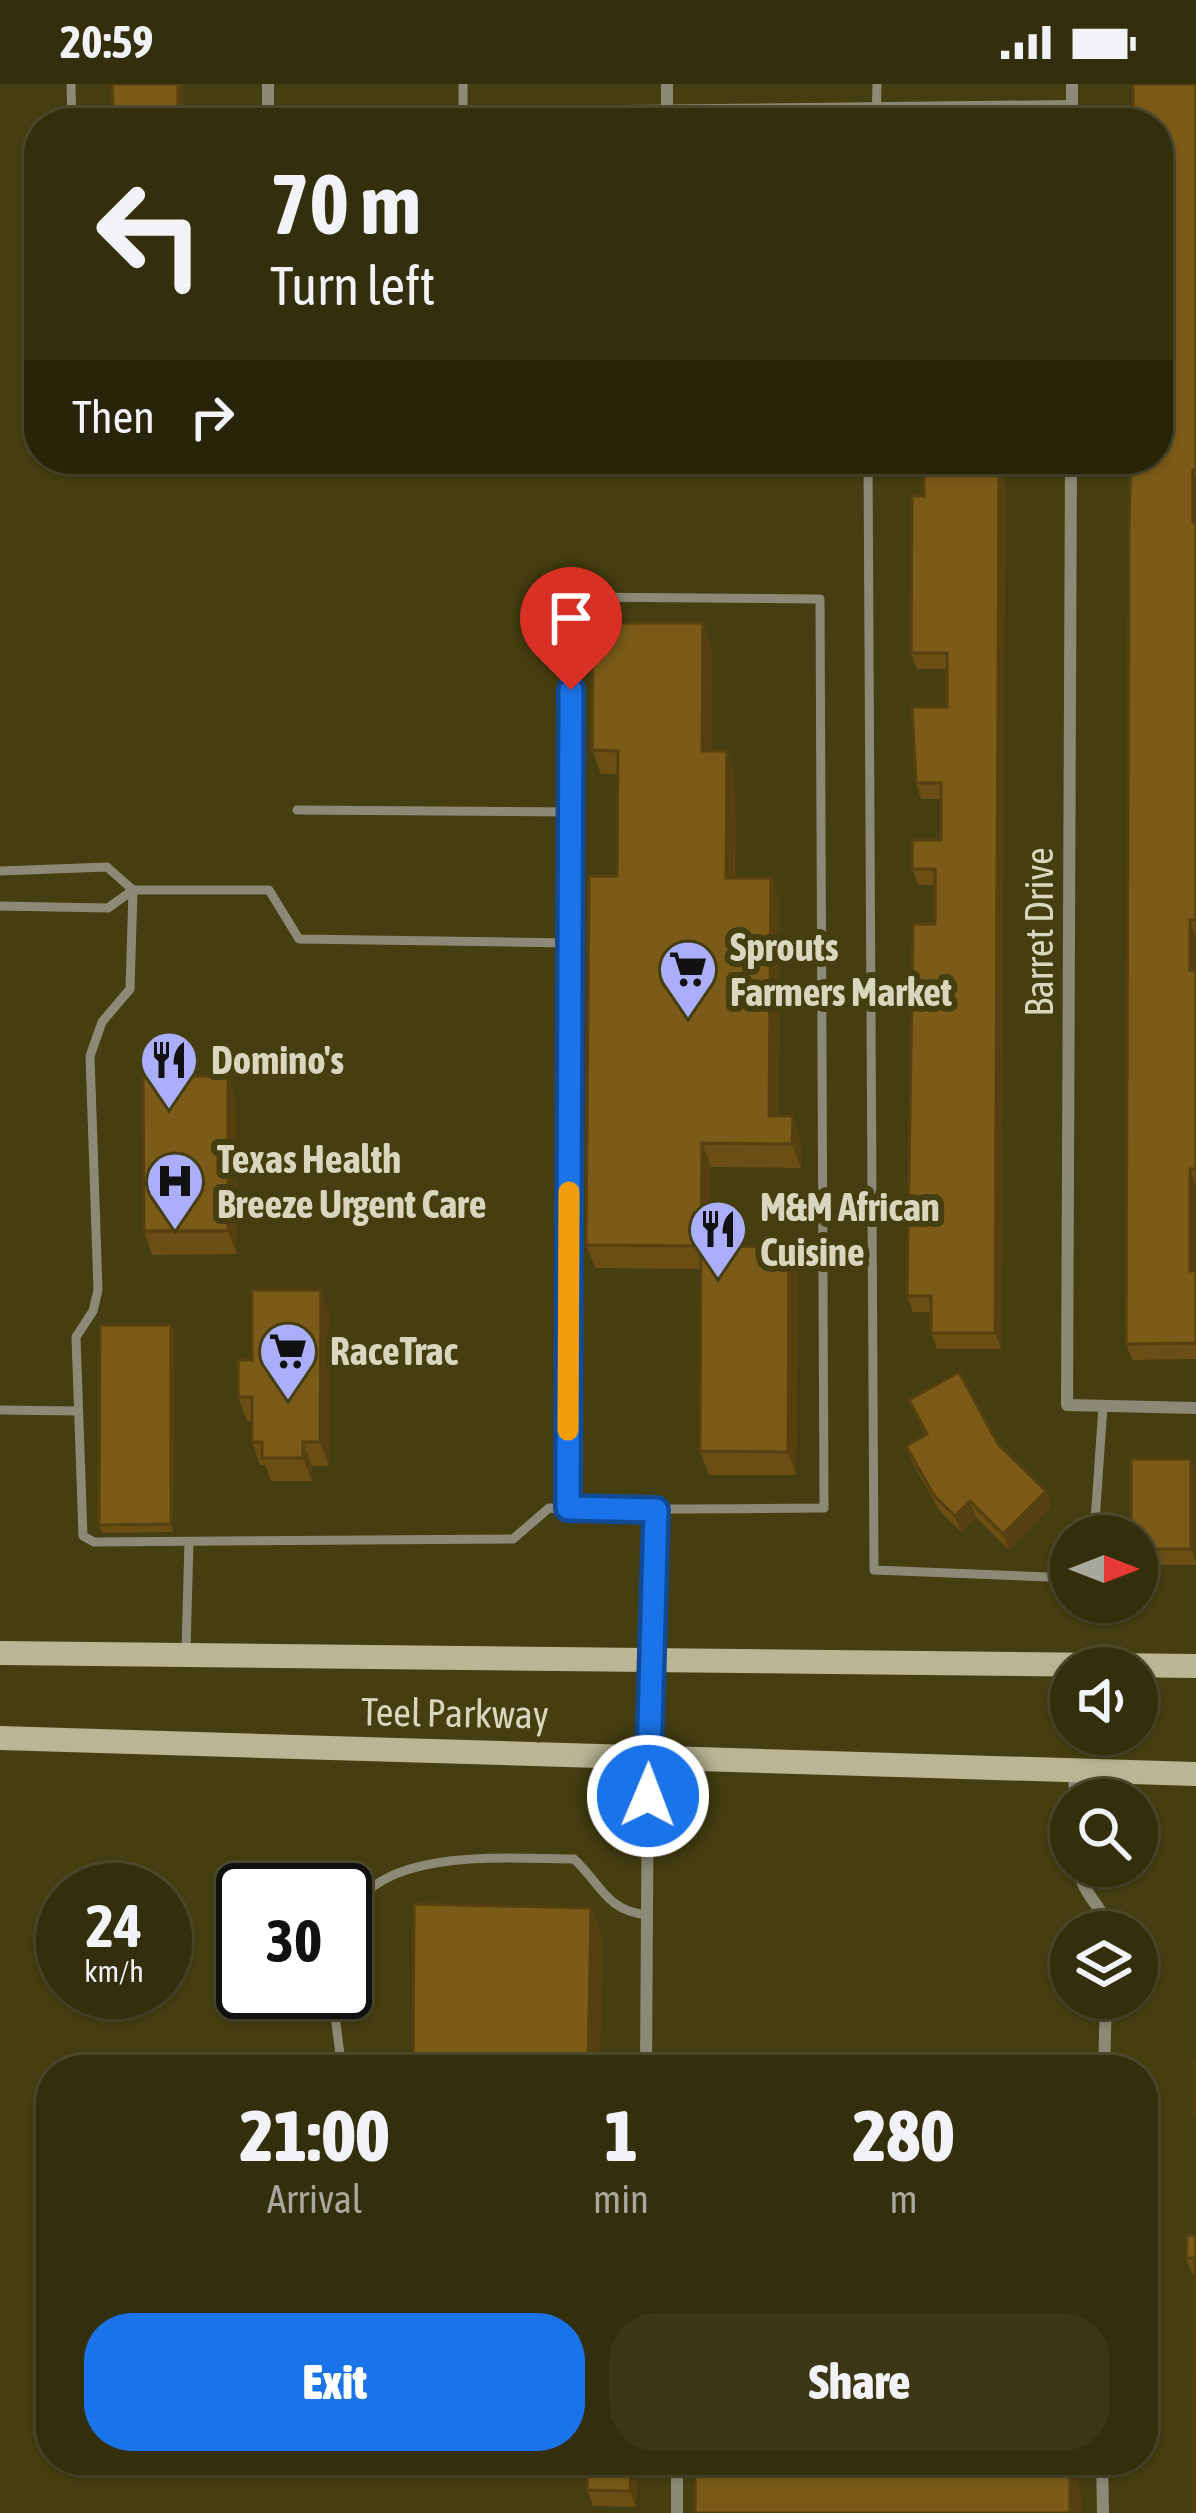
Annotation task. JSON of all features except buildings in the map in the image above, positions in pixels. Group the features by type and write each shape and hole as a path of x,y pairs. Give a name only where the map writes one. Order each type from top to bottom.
{"main road":[{"name":"Teel Parkway","path":"0,1653 1196,1666"},
{"path":"648,1754 654,1660"},
{"name":"Teel Parkway","path":"0,1738 1196,1774"}],"street":[{"path":"1033,108 1072,106 1072,84"},
{"name":"Barret Drive","path":"1071,474 1067,1406 1103,1406"},
{"path":"1103,1406 1196,1408"},
{"path":"646,2055 648,1754"},
{"path":"1074,1772 1074,1779"},
{"path":"1080,1887 1099,1911"},
{"path":"1104,2055 1105,2019"},
{"path":"676,2513 677,2475"},
{"path":"1102,2475 1102,2513"}],"lane":[{"path":"868,474 874,1570 1050,1577"},
{"path":"133,890 130,989 102,1022 90,1056 98,1290 93,1311 76,1337 83,1537 94,1542 513,1539 543,1510 824,1508 820,598 574,597 568,1508"},
{"path":"297,810 570,812"},
{"path":"0,872 106,868 133,890"},
{"path":"0,906 108,908 133,890 269,890 299,939 571,943"},
{"path":"1095,1515 1103,1406"},
{"path":"0,1410 77,1411"},
{"path":"654,1660 656,1510"},
{"path":"186,1656 188,1542"},
{"path":"372,1887 396,1870 502,1858 574,1859 607,1902 625,1912 647,1915"},
{"path":"335,2019 340,2055"}],"slow traffic":[{"path":"568,1430 569,1192"}],"place":[{"name":"Sprouts Farmers Market","path":"688,1020"},
{"name":"Domino's","path":"169,1111"},
{"name":"Texas Health Breeze Urgent Care","path":"175,1232"},
{"name":"M&M African Cuisine","path":"718,1280"},
{"name":"RaceTrac","path":"288,1402"}],"route":[{"path":"571,690 568,1508 656,1510 648,1796"}]}
